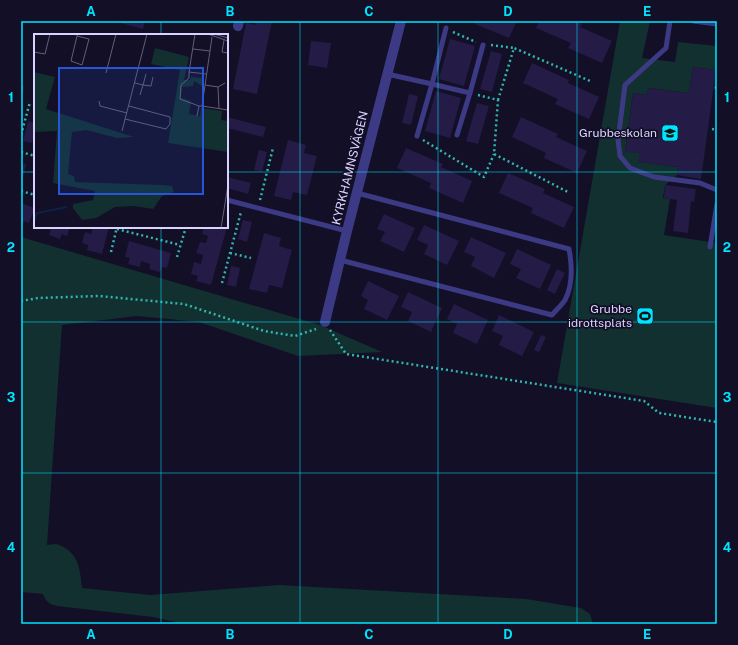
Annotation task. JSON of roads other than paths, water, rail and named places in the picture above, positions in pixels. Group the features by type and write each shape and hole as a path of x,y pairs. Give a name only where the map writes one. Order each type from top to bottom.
{"street":[{"name":"KYRKHAMNSVÄGEN","path":"325,322 400,21"}],"lane":[{"path":"670,21 666,48 625,85 618,140 620,156 630,168 654,177 700,183 717,190"},
{"path":"693,21 717,24"},
{"path":"417,136 446,28"},
{"path":"457,136 483,45"},
{"path":"387,74 470,93"},
{"path":"340,260 552,314 565,300 569,285 572,263 569,249 357,193"},
{"path":"228,200 347,231"},
{"path":"710,247 717,204"}],"place":[{"name":"Grubbeskolan","path":"670,133"},
{"name":"Grubbe idrottsplats","path":"645,316"}]}
